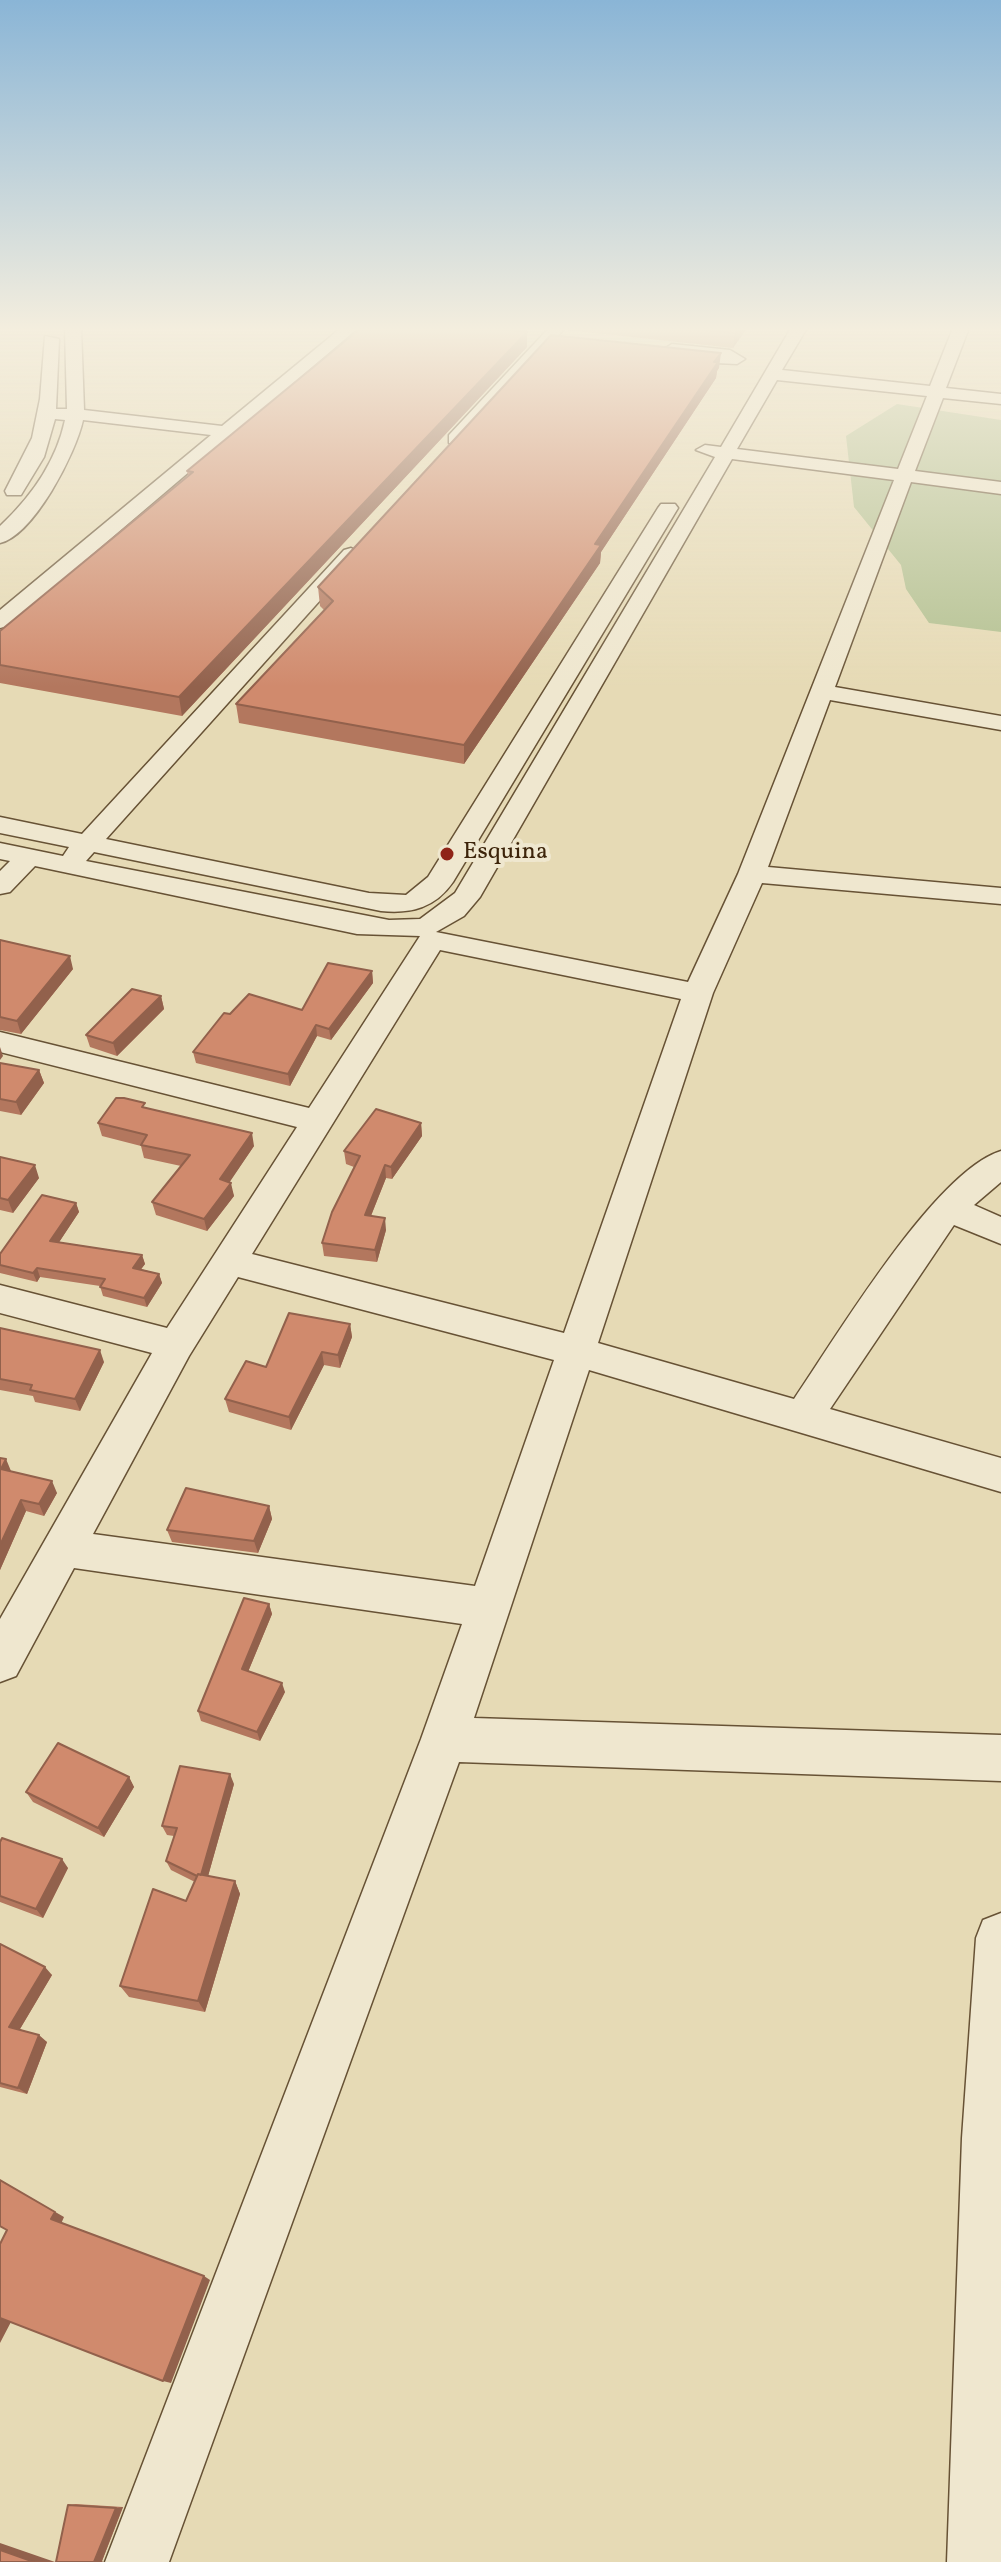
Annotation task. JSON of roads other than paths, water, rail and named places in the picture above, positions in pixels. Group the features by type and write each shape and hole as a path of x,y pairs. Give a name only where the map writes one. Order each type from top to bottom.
{"street":[{"path":"0,508 35,460 39,448"},
{"path":"0,537 41,492 65,448"},
{"path":"0,621 208,448"},
{"path":"440,456 448,448"},
{"path":"2,1652 176,1345 318,1121 423,924 425,899 439,882 713,448"},
{"path":"717,448 903,477 1001,488"},
{"path":"137,2562 444,1739 698,993 752,874 824,692 914,448"},
{"path":"69,865 369,535"},
{"path":"824,692 1001,723"},
{"path":"0,825 369,901 423,924 698,993"},
{"path":"0,851 357,925 403,930 423,924"},
{"path":"0,886 29,857"},
{"path":"752,874 1001,896"},
{"path":"0,1042 318,1121"},
{"path":"803,1417 848,1346 948,1208 1001,1163"},
{"path":"948,1208 1001,1231"},
{"path":"228,1261 575,1351 1001,1475"},
{"path":"0,1299 176,1345"},
{"path":"63,1548 489,1608"},
{"path":"444,1739 1001,1758"},
{"path":"979,2562 993,2386 989,2138 1001,1938"}],"place":[{"name":"Esquina","path":"447,854"}]}
